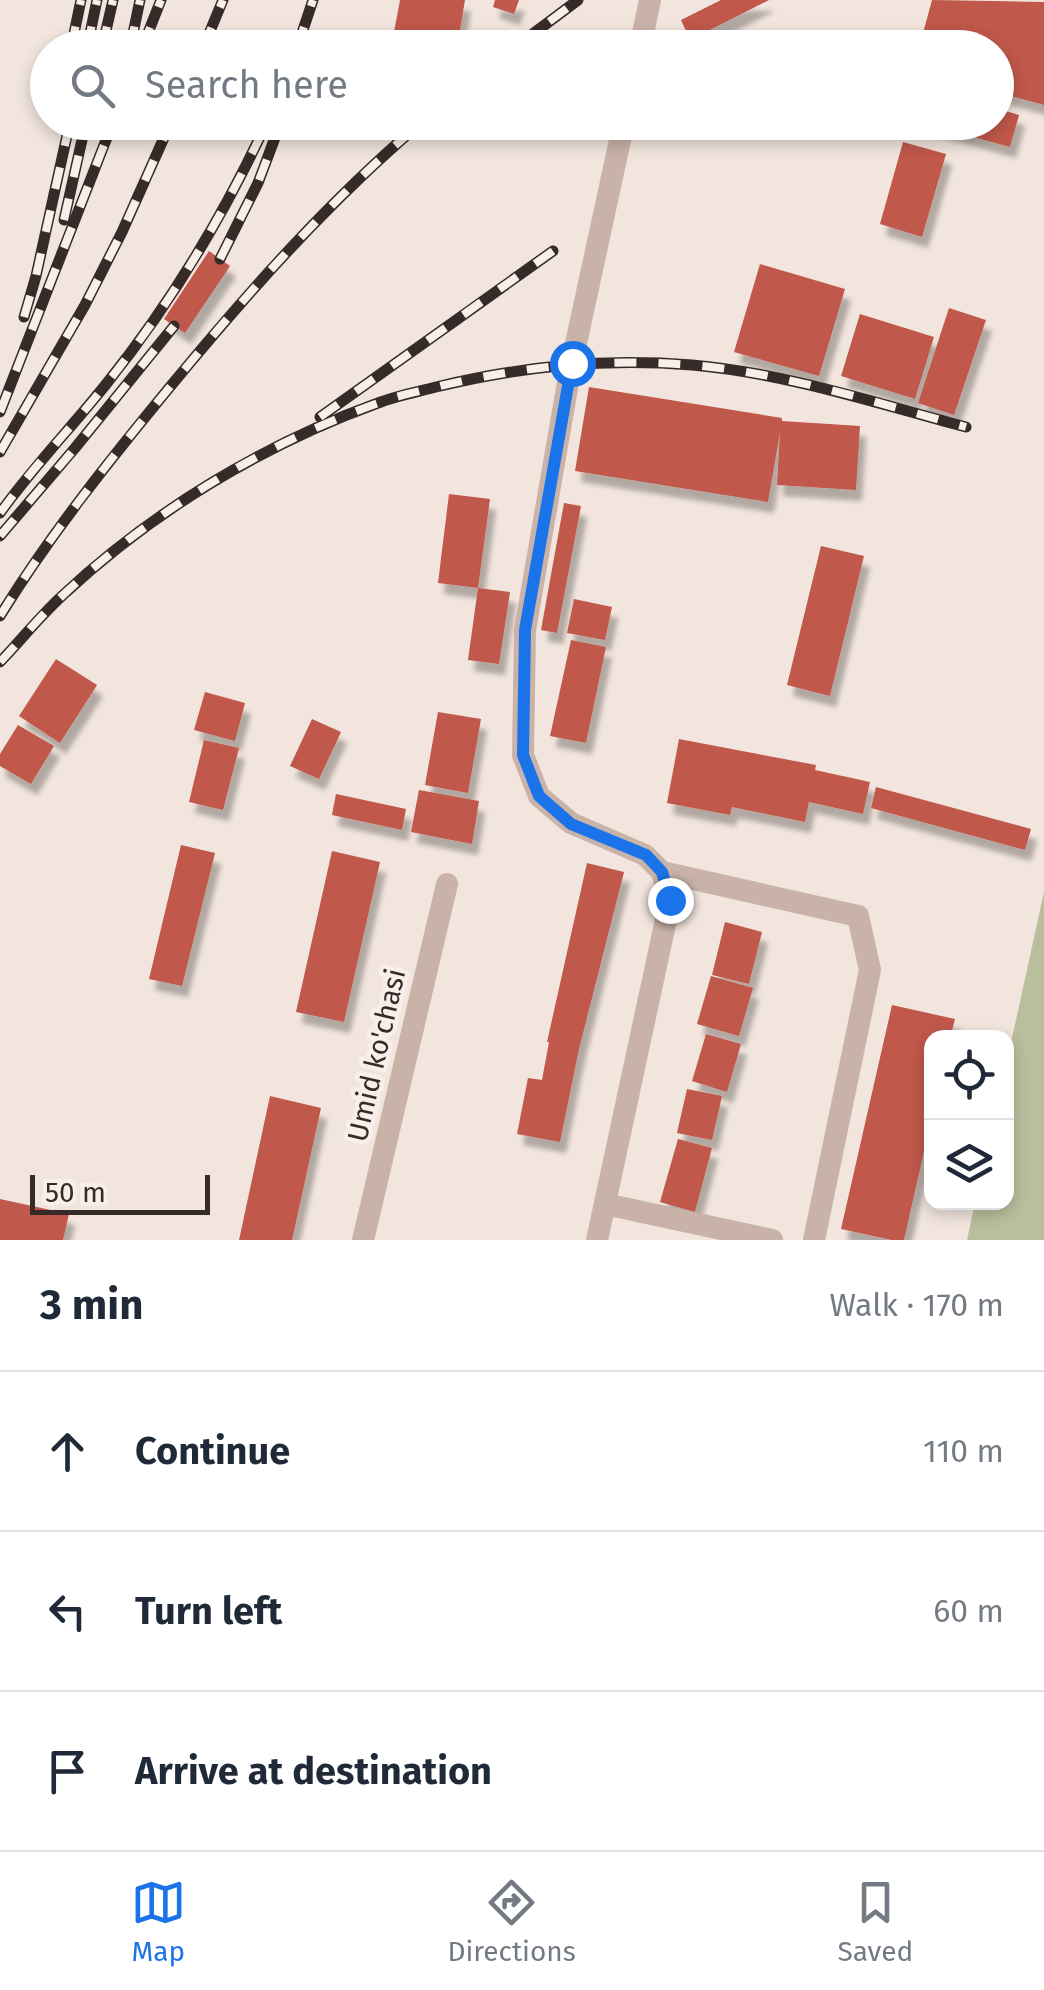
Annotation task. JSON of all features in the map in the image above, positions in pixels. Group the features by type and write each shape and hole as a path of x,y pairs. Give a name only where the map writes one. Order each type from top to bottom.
{"street":[{"path":"644,30 650,0"},
{"path":"597,1240 670,900 662,872 646,855 571,824 539,796 523,755 525,630 570,371 620,140"},
{"path":"662,872 858,916 870,970 814,1240"},
{"name":"Umid ko'chasi","path":"363,1240 448,884"},
{"path":"605,1204 772,1240"}],"green space":[{"path":"1044,892 1044,1240 967,1240 973,1210 1014,1210 1014,1030"}],"building":[{"path":"400,0 465,0 460,30 394,30"},
{"path":"495,0 519,0 514,14 493,7"},
{"path":"721,0 769,0 710,30 686,30 681,20"},
{"path":"932,0 1044,2 1044,105 1014,97 1014,30 924,30"},
{"path":"984,140 1012,140 1010,147"},
{"path":"903,142 946,154 922,237 880,224"},
{"path":"209,251 230,266 185,333 164,319"},
{"path":"760,264 845,289 819,376 734,352"},
{"path":"949,308 986,320 954,415 918,403"},
{"path":"860,314 934,337 915,399 841,376"},
{"path":"589,387 782,421 860,426 856,490 777,485 780,432 768,502 575,471"},
{"path":"449,494 490,499 478,588 438,583"},
{"path":"564,503 581,506 557,633 541,630"},
{"path":"821,546 864,556 830,696 787,685"},
{"path":"478,588 510,592 499,664 468,660"},
{"path":"574,599 612,607 605,640 567,633"},
{"path":"571,640 606,647 586,743 550,736"},
{"path":"56,659 97,685 60,743 19,716"},
{"path":"205,692 245,703 235,741 194,730"},
{"path":"438,712 481,719 468,793 425,785"},
{"path":"312,719 341,732 319,779 290,766"},
{"path":"18,725 54,746 31,784 0,766 0,754"},
{"path":"679,739 816,765 815,770 870,782 863,814 809,802 805,822 732,807 730,815 667,803"},
{"path":"204,740 239,748 223,810 189,802"},
{"path":"876,787 1031,829 1025,850 871,808"},
{"path":"419,790 479,801 472,844 411,832"},
{"path":"336,794 406,809 402,830 332,815"},
{"path":"181,845 215,853 182,986 149,979"},
{"path":"332,851 380,862 344,1022 296,1012"},
{"path":"587,863 624,872 560,1142 517,1134 528,1078 542,1080"},
{"path":"725,922 762,932 749,984 712,975"},
{"path":"711,976 753,988 739,1036 697,1024"},
{"path":"892,1005 955,1019 952,1030 924,1030 924,1151 904,1240 841,1229"},
{"path":"706,1034 741,1044 727,1092 692,1081"},
{"path":"687,1089 722,1096 712,1140 677,1133"},
{"path":"270,1096 321,1108 292,1240 239,1240"},
{"path":"678,1139 712,1148 695,1212 660,1202"},
{"path":"0,1199 69,1214 63,1240 0,1240"}],"railway":[{"path":"75,30 81,0"},
{"path":"91,30 97,0"},
{"path":"106,30 113,0"},
{"path":"134,30 140,0"},
{"path":"149,30 161,0"},
{"path":"210,30 223,0"},
{"path":"303,30 313,0"},
{"path":"538,30 578,0"},
{"path":"24,317 66,140"},
{"path":"64,220 82,140"},
{"path":"0,412 106,140"},
{"path":"0,452 85,305 163,140"},
{"path":"0,513 153,322 214,224 258,140"},
{"path":"220,259 258,183 274,140"},
{"path":"0,616 83,496 203,348 323,214 402,140"},
{"path":"320,417 553,251"},
{"path":"0,536 174,326"},
{"path":"0,662 98,564 211,483 335,420 436,387 563,366 692,365 796,382 966,427"}],"route":[{"path":"572,363 525,630 523,755 539,796 571,824 646,855 662,872 670,900"}]}
